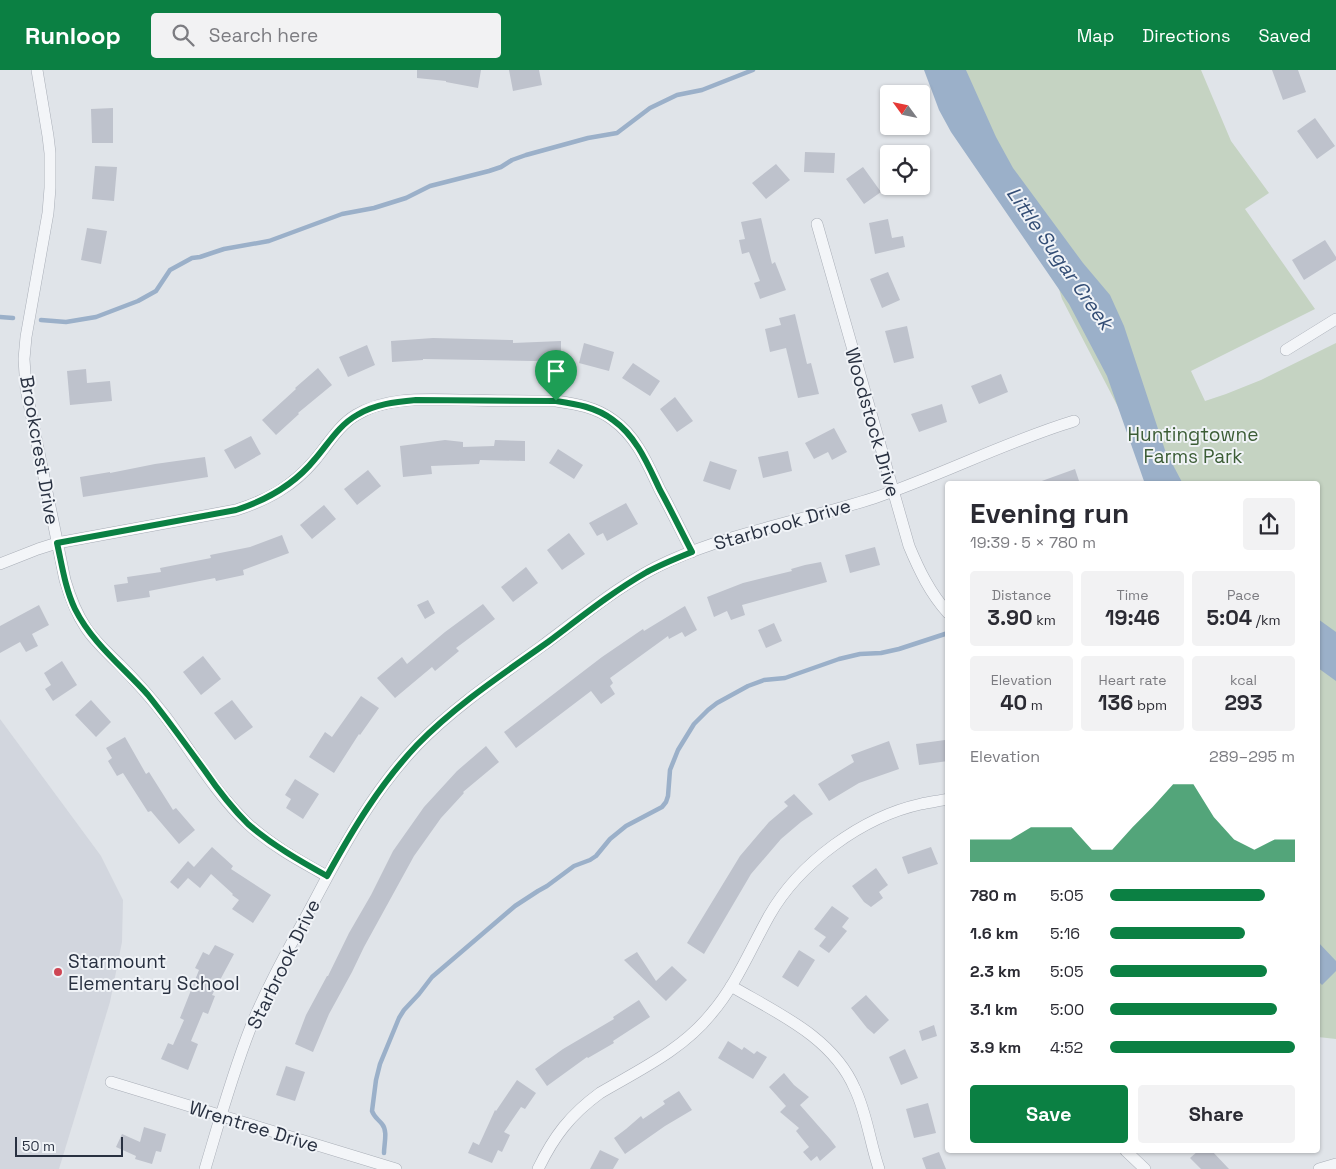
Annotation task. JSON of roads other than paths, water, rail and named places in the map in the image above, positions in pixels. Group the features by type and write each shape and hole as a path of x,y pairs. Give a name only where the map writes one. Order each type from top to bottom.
{"street":[{"name":"Brookcrest Drive","path":"38,70 50,153 50,188 49,205 26,337 24,359 26,390 69,593 87,629 133,678 164,715 226,800 248,824 265,838 292,857 327,876"},
{"name":"Woodstock Drive","path":"817,224 910,546 920,572 945,609"},
{"path":"1286,350 1336,319"},
{"path":"0,564 57,543 236,510 256,503 277,493 298,478 314,462 340,428 355,416 372,407 416,400 556,401 578,404 595,410 613,420 629,434 641,451 692,552"},
{"name":"Starbrook Drive","path":"205,1169 227,1094 250,1028 271,982 327,876 351,833 380,789 418,745 449,716 610,596 647,572 692,552 733,537 816,515 893,491 1020,439 1074,421"},
{"path":"538,1169 548,1148 570,1119 600,1093 670,1052 692,1034 711,1014 742,970 778,901 815,860 840,840 863,826 894,812 920,804 945,800"},
{"path":"731,986 814,1037 842,1065 855,1088 864,1113 879,1169"},
{"name":"Wrentree Drive","path":"112,1082 396,1169"},
{"path":"1128,1153 1145,1169"},
{"path":"1319,1169 1336,1164"}],"water":[{"name":"Little Sugar Creek","path":"924,70 966,70 996,137 1013,168 1083,263 1110,295 1124,326 1165,450 1181,481 1144,481 1107,376 1069,304 951,132 939,110"},
{"path":"1320,620 1336,632 1336,681 1320,669"},
{"path":"1320,944 1336,961 1336,971 1322,985 1320,983"}],"waterway":[{"path":"41,320 66,322 96,317 138,301 156,291 170,270 192,258 224,249 269,241 342,214 374,208 406,198 430,186 501,167 512,160 526,155 588,138 617,133 650,108 677,95 702,90 753,70"},
{"path":"0,317 13,318"},
{"path":"384,1153 385,1130 372,1111 376,1080 380,1064 404,1010 432,977 515,906 574,866 596,856 610,839 626,826 662,807 668,796 670,770 678,750 694,724 708,710 748,686 764,680 785,678 839,659 899,649 945,634"}],"place":[{"name":"Starmount Elementary School","path":"58,972"}],"park label":[{"name":"Huntingtowne Farms Park","path":"1193,445"}]}
